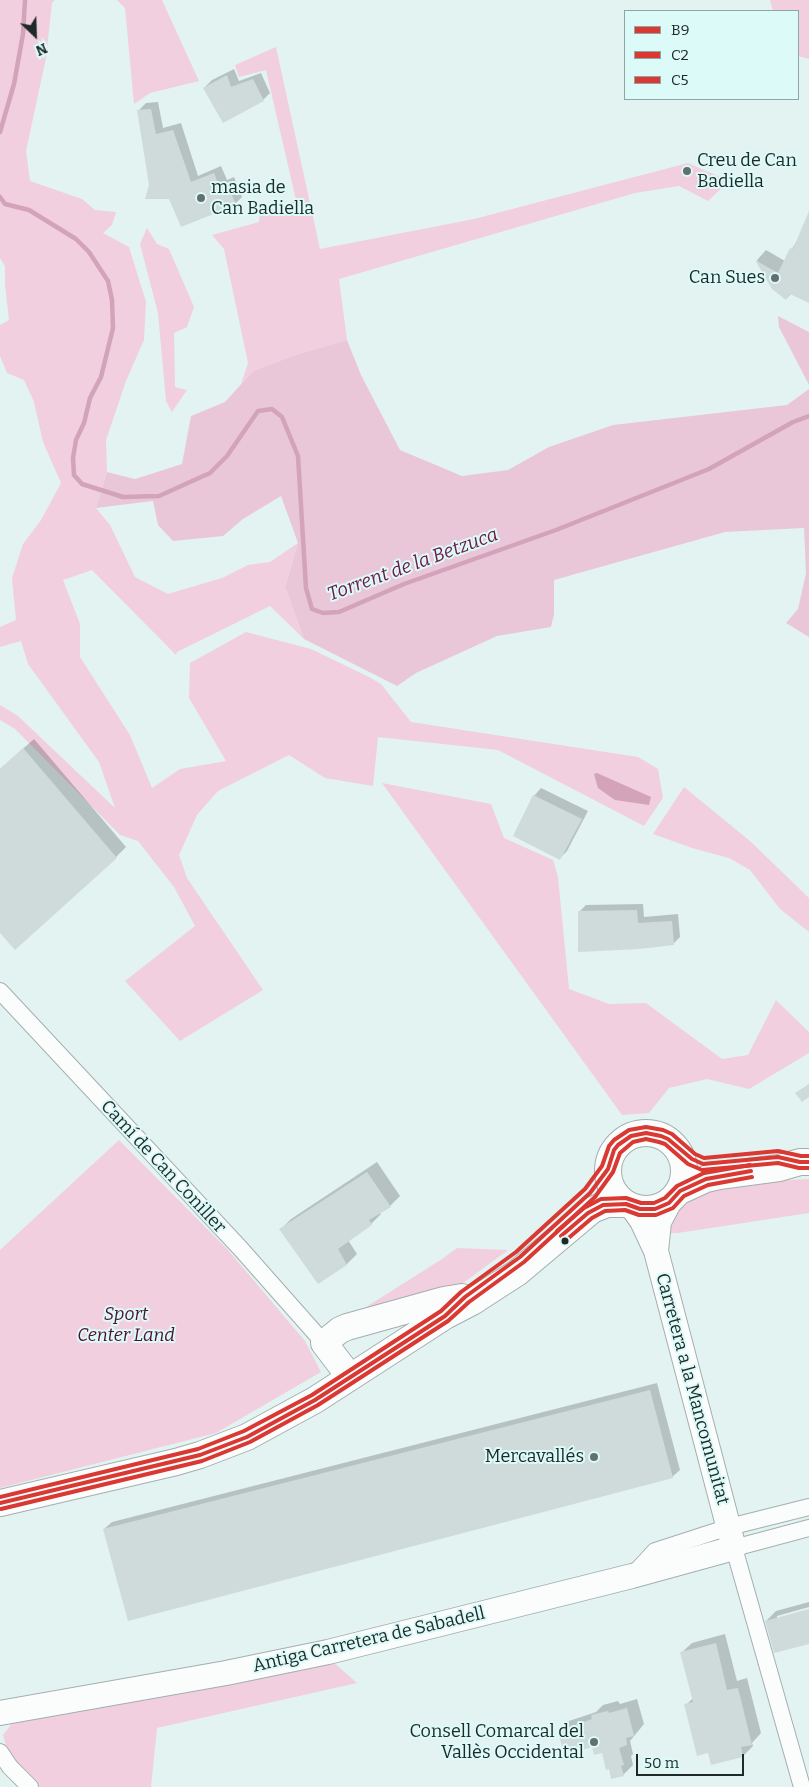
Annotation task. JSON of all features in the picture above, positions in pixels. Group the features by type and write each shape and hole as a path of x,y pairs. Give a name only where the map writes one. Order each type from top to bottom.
{"main road":[{"path":"629,1206 614,1193 608,1169 610,1157 618,1145 631,1136 638,1134 646,1133 661,1136 678,1150 703,1164 778,1157 804,1162"},
{"path":"674,1197 685,1177 685,1169 678,1150"},
{"path":"0,1503 200,1455 247,1437 271,1425 517,1273 592,1210 608,1204 648,1210 655,1209 706,1180 719,1176 779,1168 804,1162"},
{"path":"445,1316 465,1297 520,1257 566,1217 590,1193 608,1169"},
{"path":"350,1377 324,1343 340,1330 444,1300 465,1297"}],"street":[{"name":"Camí de Can Coniller","path":"0,991 240,1248 324,1343"},
{"name":"Carretera a la Mancomunitat","path":"656,1250 659,1222 674,1197"},
{"name":"Carretera a la Mancomunitat","path":"629,1206 642,1220 656,1250 732,1538 802,1787"},
{"name":"Carretera a la Mancomunitat","path":"732,1538 809,1507"},
{"path":"732,1538 809,1528"},
{"name":"Antiga Carretera de Sabadell","path":"0,1713 207,1677 328,1652 632,1576 732,1538"},
{"path":"0,1752 10,1767 30,1787"}],"green space":[{"path":"0,0 55,0 52,3 46,58 26,151 30,181 82,199 95,210 116,212 112,225 103,233 129,247 146,302 144,340 126,381 106,440 107,472 96,508 110,525 135,577 168,594 222,578 248,565 270,562 298,543 285,587 304,639 270,606 177,652 176,655 92,570 63,580 80,624 80,657 130,735 152,788 180,769 226,761 189,698 190,663 246,632 311,649 369,677 381,684 411,722 638,757 658,769 663,798 644,826 498,750 378,737 373,786 325,778 289,755 218,791 197,815 179,855 187,878 263,990 180,1041 125,981 195,926 174,887 138,841 120,835 15,729 0,720 0,705 18,716 115,808 99,762 28,664 21,641 0,647 0,627 16,620 12,578 23,544 41,520 61,483 43,442 34,402 24,380 7,373 0,356 0,325 9,320 5,266 0,258"},
{"path":"117,0 162,0 199,81 150,93 134,104 125,8"},
{"path":"770,0 809,0 809,59 799,56 799,10 773,10"},
{"path":"276,47 320,249 474,219 688,163 729,181 708,201 679,186 635,193 339,279 347,340 292,356 253,371 241,384 248,363 224,249 212,235 259,222 260,213 296,200 266,70 239,77 235,65"},
{"path":"147,228 157,244 169,249 194,307 187,327 174,333 175,387 187,390 172,412 166,401 158,313 140,244"},
{"path":"382,783 491,804 504,838 553,860 558,877 569,989 609,1004 646,1003 722,1059 748,1055 776,1000 809,1032 809,1053 749,1089 707,1079 669,1088 649,1113 622,1115"},
{"path":"684,787 750,841 809,898 809,932 780,909 750,870 729,858 692,848 653,834"},
{"name":"Sport Center Land","path":"119,1140 228,1250 305,1341 321,1372 216,1433 0,1488 0,1250"},
{"path":"809,1179 809,1213 668,1233 681,1208 699,1194 750,1182"},
{"path":"457,1248 508,1250 459,1286 352,1316 442,1259"},
{"path":"333,1662 357,1683 157,1728 151,1787 40,1787 9,1756 3,1735 13,1722"}],"shaded area":[{"path":"778,316 809,332 809,385 779,327"},
{"path":"347,340 361,375 400,450 462,476 508,470 549,447 613,425 787,405 809,389 809,637 786,623 798,609 806,573 804,528 725,532 554,580 554,614 551,627 497,636 416,673 397,686 304,639 285,587 298,543 281,496 243,519 223,536 173,541 158,525 153,501 96,508 107,472 135,479 182,464 191,416 225,402 253,371 292,356"},
{"path":"597,773 651,797 649,805 615,800 598,788 594,774"}],"building":[{"path":"227,75 231,87 253,79 264,101 223,123 203,88"},
{"path":"151,109 156,134 173,130 191,182 214,173 219,186 227,183 236,205 181,227 169,199 145,199 149,185 137,110"},
{"path":"809,211 809,303 790,294 786,300 772,289 755,260 778,273 790,248 793,249"},
{"path":"23,748 117,858 15,950 0,933 0,769"},
{"path":"533,795 582,819 560,860 513,836"},
{"path":"637,910 638,923 672,921 674,945 578,952 578,911"},
{"path":"809,1084 809,1097 802,1102 795,1093"},
{"path":"367,1172 391,1207 369,1220 372,1225 338,1249 347,1265 318,1284 279,1229"},
{"path":"650,1390 673,1478 128,1621 103,1529"},
{"path":"809,1609 809,1644 774,1653 765,1621"},
{"path":"716,1643 727,1690 738,1688 752,1745 741,1747 743,1757 711,1765 708,1753 697,1756 684,1704 693,1702 680,1652"},
{"name":"Consell Comarcal del Vallès Occidental","path":"627,1708 634,1736 626,1738 627,1745 619,1748 624,1765 621,1766 624,1776 611,1779 609,1769 606,1770 602,1753 594,1755 592,1747 582,1750 581,1746 563,1751 558,1731 592,1719 591,1715"}],"waterway":[{"name":"Torrent de la Betzuca","path":"0,132 14,84 23,34 25,0"},
{"name":"Torrent de la Betzuca","path":"0,197 5,204 29,210 76,239 89,252 108,281 112,300 113,328 101,377 90,398 84,423 76,440 73,458 74,475 82,484 123,497 159,496 210,473 227,456 258,411 272,409 282,417 298,456 306,588 312,609 323,613 339,612 404,584 556,530 709,469 793,422 809,416"}],"transit line":[{"name":"C5","path":"0,1497 198,1449 244,1431 312,1395 441,1311 461,1292 516,1252 585,1189 602,1166 609,1146 614,1140 629,1130 646,1127 663,1130 672,1134 695,1154 704,1158 778,1151 809,1156"},
{"name":"B9","path":"0,1503 200,1455 247,1437 315,1400 445,1316 465,1297 520,1257 590,1193 608,1169 614,1150 631,1136 646,1133 661,1136 668,1139 692,1159 703,1164 778,1157 809,1162"},
{"name":"C2","path":"1,1509 202,1461 250,1442 318,1405 448,1321 469,1302 524,1262 595,1197 613,1172 620,1153 633,1142 646,1139 665,1144 688,1164 702,1170 778,1163 799,1168 809,1168"},
{"name":"C5","path":"557,1231 584,1208 601,1199 626,1198 641,1203 654,1203 665,1198 677,1186 704,1173 750,1165"},
{"name":"B9","path":"561,1236 588,1213 603,1205 626,1204 640,1209 655,1209 669,1203 680,1191 706,1179 751,1171"},
{"name":"C2","path":"565,1241 592,1218 605,1211 625,1210 639,1215 656,1215 673,1208 684,1196 708,1185 752,1177"}],"place":[{"name":"Creu de Can Badiella","path":"687,171"},
{"name":"masia de Can Badiella","path":"201,198"},
{"name":"Can Sues","path":"775,278"},
{"name":"Mercavallés","path":"594,1457"},
{"name":"Consell Comarcal del Vallès Occidental","path":"594,1742"}]}
